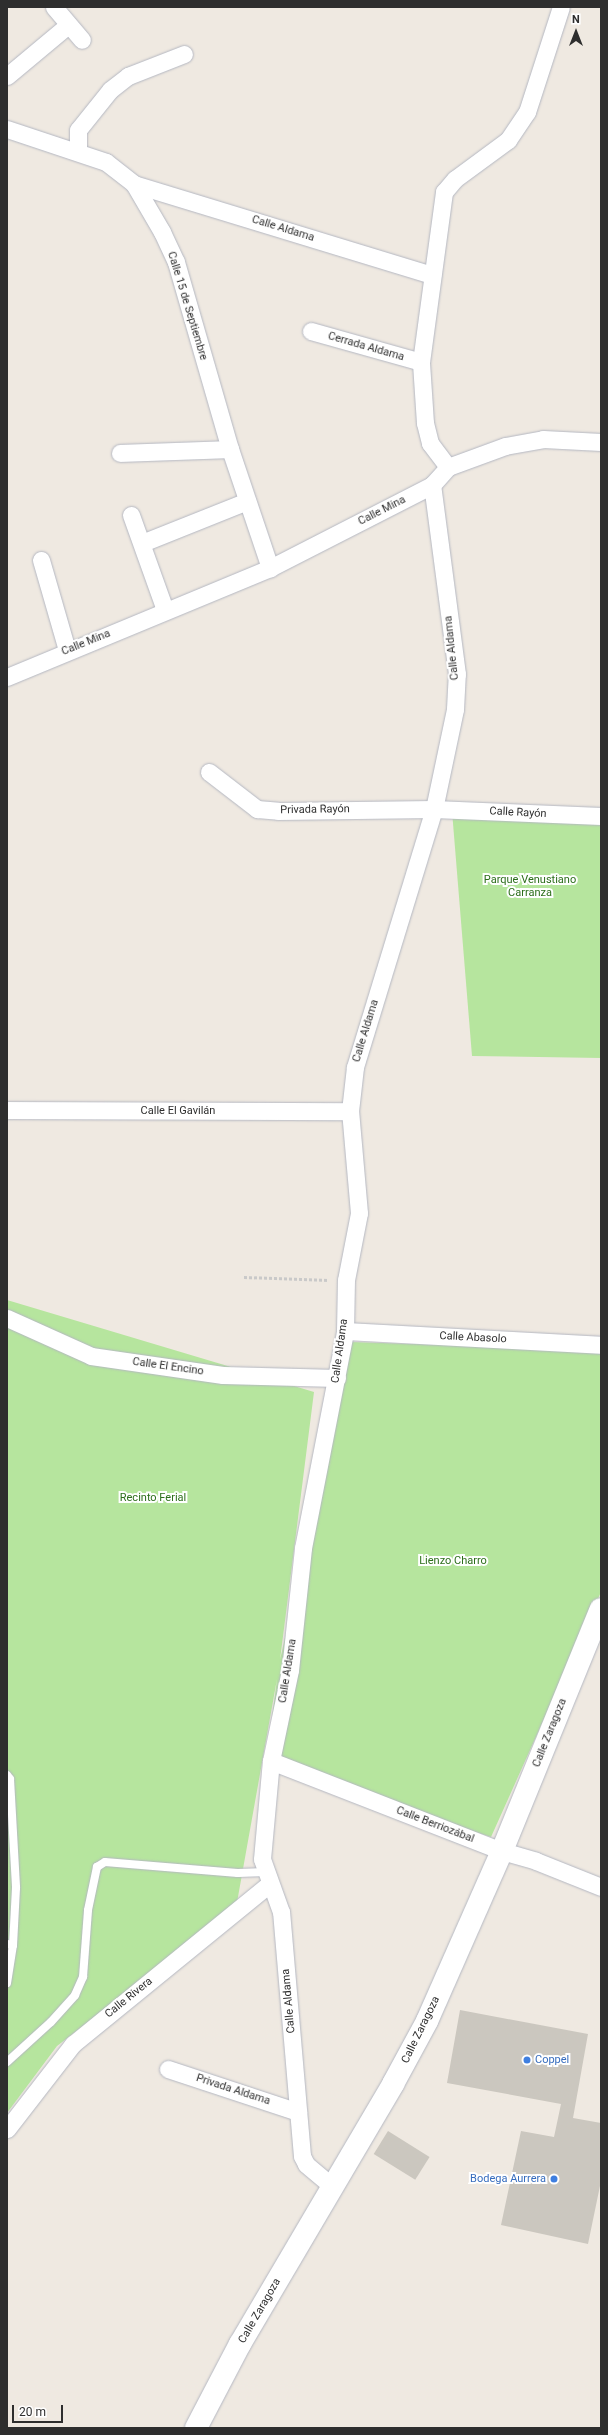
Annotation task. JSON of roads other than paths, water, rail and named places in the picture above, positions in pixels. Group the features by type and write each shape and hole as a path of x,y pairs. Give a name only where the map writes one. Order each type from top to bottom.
{"main road":[{"name":"Calle Zaragoza","path":"196,2428 240,2344 333,2187 427,2021 502,1851 601,1608"}],"street":[{"path":"54,7 82,40"},
{"path":"448,468 430,442 425,423 421,362 444,192 448,185 508,140 526,112 535,91 560,7"},
{"path":"7,76 68,25"},
{"path":"78,152 78,130 110,90 128,76 184,54"},
{"name":"Calle 15 de Septiembre","path":"7,129 106,162 134,184 162,232 176,262 230,449 270,568"},
{"name":"Calle Aldama","path":"134,184 432,275"},
{"name":"Cerrada Aldama","path":"311,331 421,362"},
{"name":"Calle Mina","path":"7,677 67,650 270,568 432,485 448,468 505,446 543,439 601,442"},
{"path":"120,453 230,449"},
{"name":"Calle Aldama","path":"333,2187 306,2164 302,2156 282,1912 262,1859 271,1761 290,1670 303,1548 345,1331 346,1280 358,1213 350,1110 355,1067 434,809 455,709 457,674 432,485"},
{"path":"142,543 247,501"},
{"path":"131,515 165,610"},
{"path":"41,560 67,650"},
{"name":"Privada Rayón","path":"209,772 257,809 278,811 434,809"},
{"name":"Calle Rayón","path":"434,809 601,816"},
{"name":"Calle El Gavilán","path":"7,1110 350,1110"},
{"name":"Calle El Encino","path":"7,1318 91,1356 223,1375 337,1378"},
{"name":"Calle Abasolo","path":"345,1331 601,1345"},
{"name":"Calle Berriozábal","path":"271,1761 502,1851 536,1861 601,1887"},
{"name":"Calle Rivera","path":"7,2129 73,2044 268,1878"},
{"name":"Privada Aldama","path":"168,2069 298,2112"}],"lane":[{"path":"7,1775 10,1779 16,1888 7,1982"},
{"path":"7,2062 51,2022 75,1995 83,1977 88,1910 97,1867 105,1862 238,1873 268,1878"}],"place":[{"name":"Coppel","path":"527,2060"},
{"name":"Bodega Aurrera","path":"554,2179"}],"park label":[{"name":"Parque Venustiano Carranza","path":"530,887"},
{"name":"Recinto Ferial","path":"153,1498"},
{"name":"Lienzo Charro","path":"453,1561"}]}
